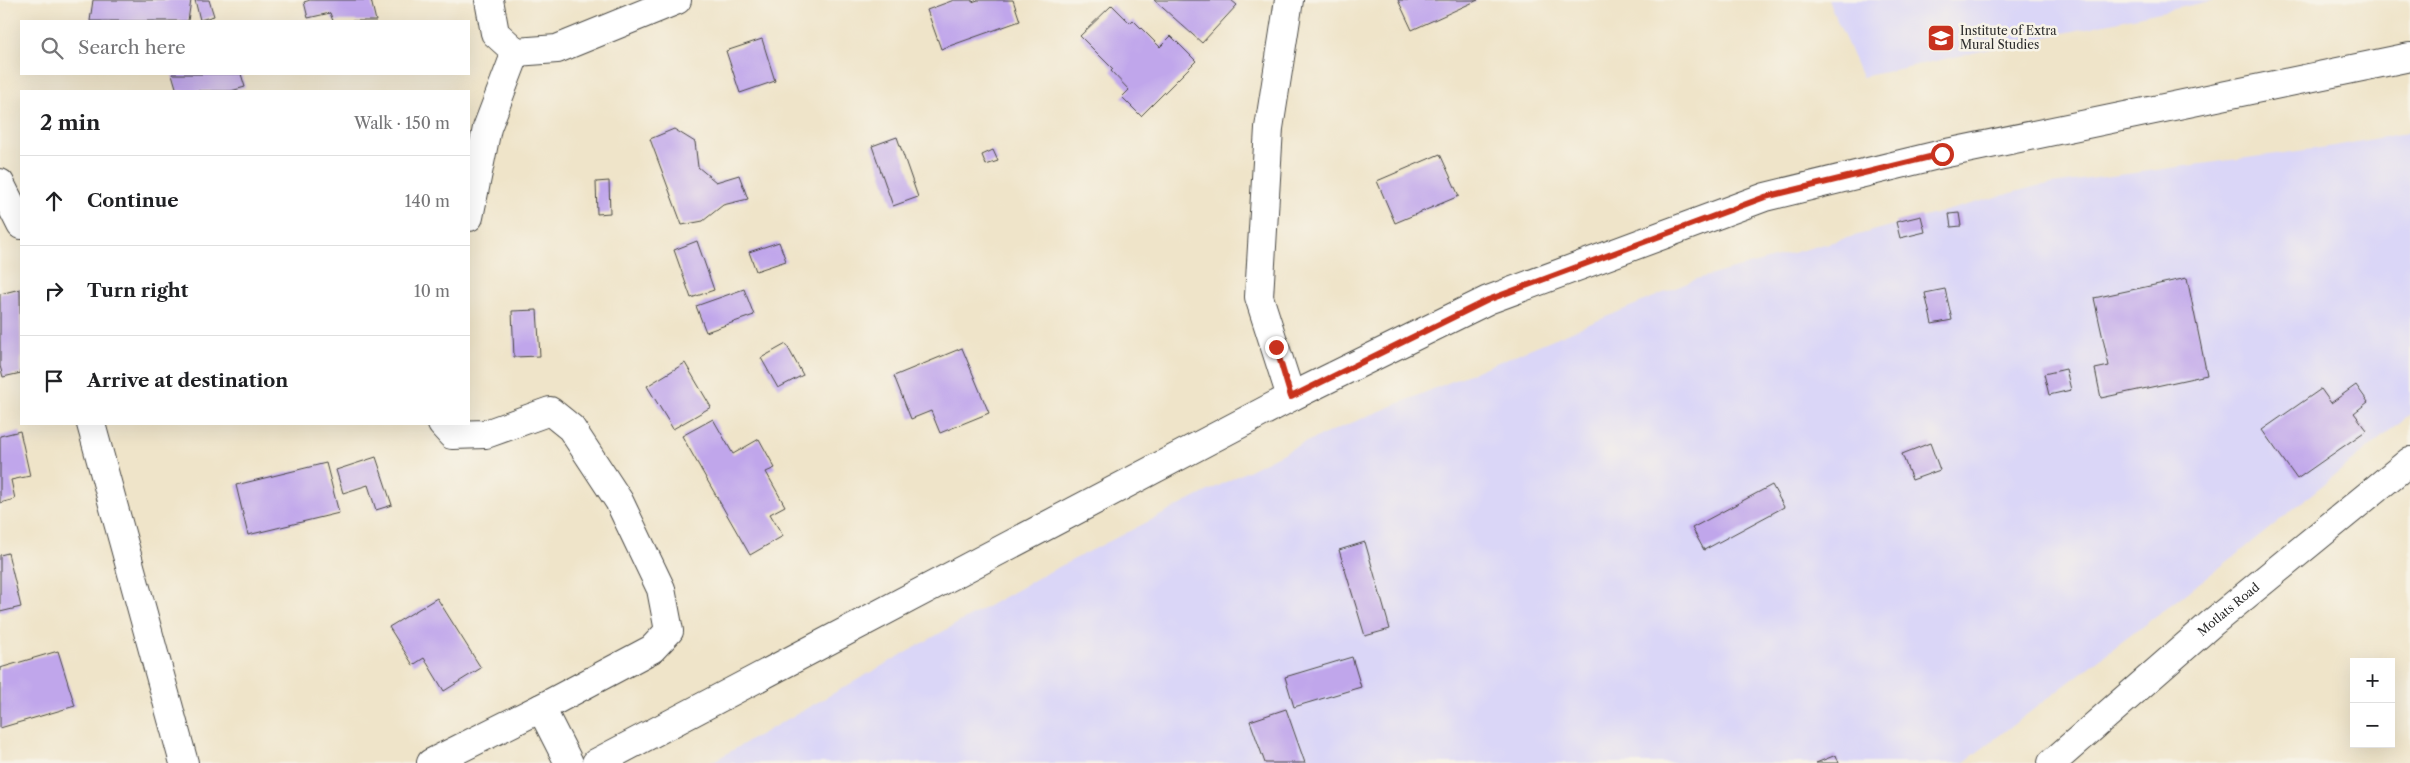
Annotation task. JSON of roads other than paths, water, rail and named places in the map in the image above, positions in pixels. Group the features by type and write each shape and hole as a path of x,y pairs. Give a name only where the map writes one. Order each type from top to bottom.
{"street":[{"path":"489,0 495,33 516,52 557,49 677,0"},
{"path":"1289,0 1270,128 1259,297 1291,397"},
{"path":"470,212 487,128 516,52"},
{"path":"596,763 1291,397 1488,300 1765,197 1942,154 2410,56"},
{"path":"0,183 20,223"},
{"path":"431,763 541,708 652,649 669,631 661,589 618,501 571,428 550,411 486,434 452,435 443,425"},
{"path":"91,425 184,763"},
{"name":"Motlats Road","path":"2052,763 2212,623 2410,461"},
{"path":"541,708 569,763"}],"place":[{"name":"Institute of Extra Mural Studies","path":"1941,38"}]}
